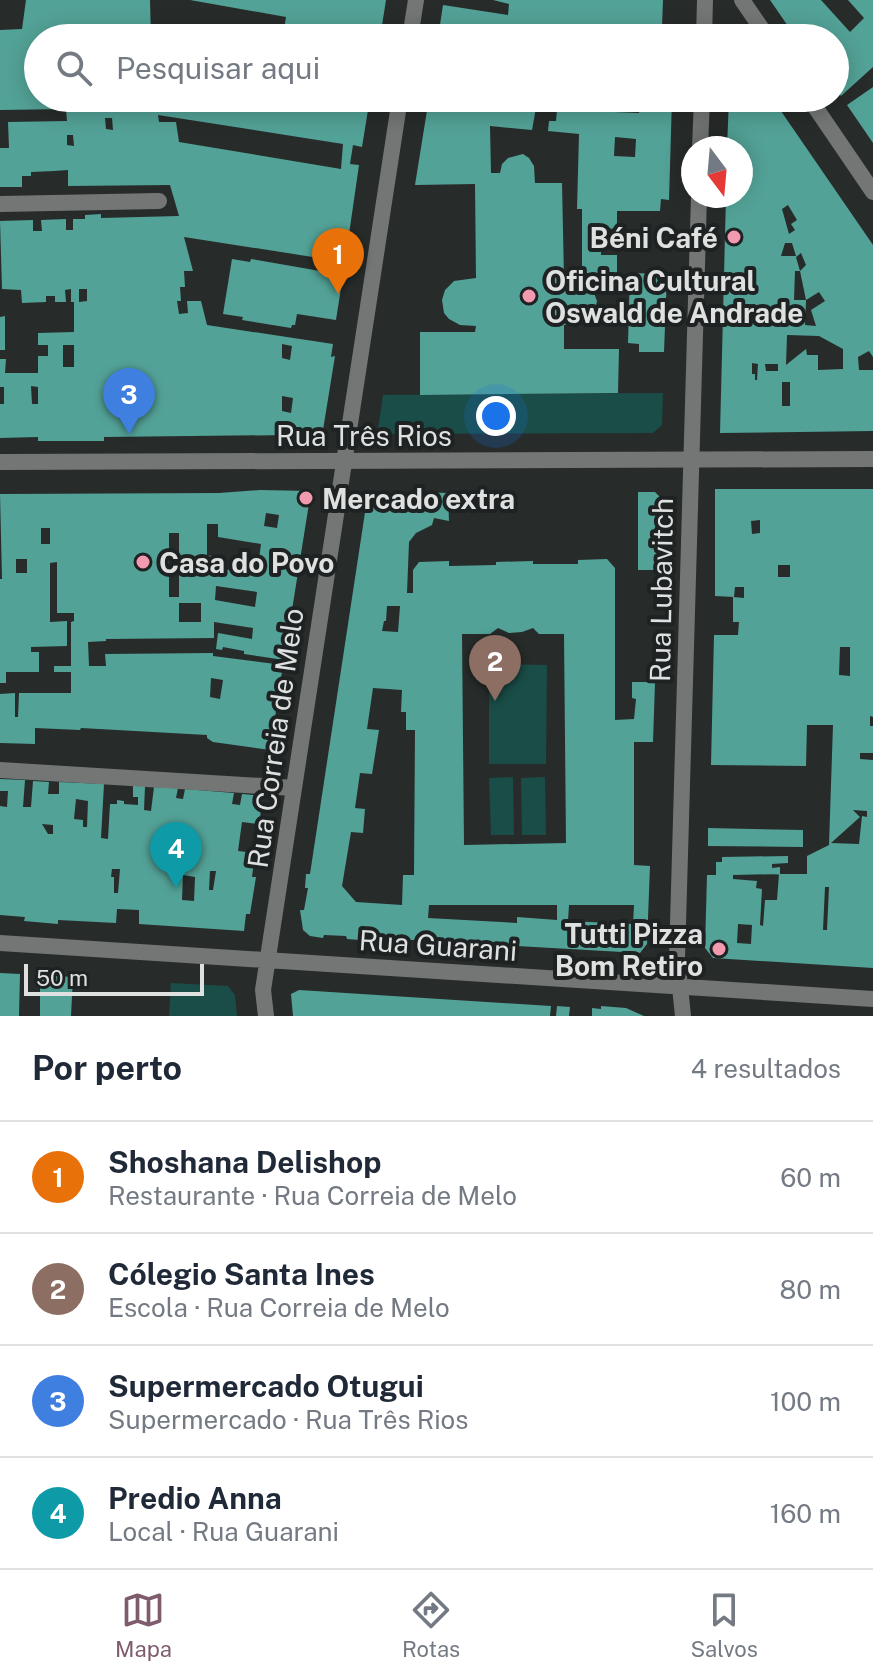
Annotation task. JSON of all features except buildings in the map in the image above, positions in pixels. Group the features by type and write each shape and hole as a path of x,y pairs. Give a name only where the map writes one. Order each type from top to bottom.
{"street":[{"path":"412,24 416,0"},
{"path":"704,24 705,0"},
{"path":"742,0 758,24"},
{"name":"Rua Correia de Melo","path":"266,1016 263,990 398,112"},
{"path":"700,136 701,112"},
{"path":"819,112 873,192"},
{"path":"0,204 159,201"},
{"name":"Rua Lubavitch","path":"683,1016 677,958 699,208"},
{"name":"Rua Três Rios","path":"0,462 873,459"},
{"path":"0,770 294,788"},
{"name":"Rua Guarani","path":"0,943 873,999"}],"green space":[{"path":"663,393 662,425 653,433 384,434 378,429 383,395"},
{"path":"489,664 547,665 546,764 489,764"},
{"path":"513,777 514,835 491,835 489,778"},
{"path":"545,777 546,835 522,835 521,778"},
{"path":"171,983 228,986 235,995 237,1016 169,1016"}],"place":[{"name":"Béni Café","path":"734,237"},
{"name":"Shoshana Delishop","path":"338,294"},
{"name":"Oficina Cultural Oswald de Andrade","path":"529,296"},
{"name":"Supermercado Otugui","path":"129,434"},
{"name":"Mercado extra","path":"306,498"},
{"name":"Casa do Povo","path":"143,562"},
{"name":"Cólegio Santa Ines","path":"495,701"},
{"name":"Predio Anna","path":"176,888"},
{"name":"Tutti Pizza Bom Retiro","path":"719,949"}]}
